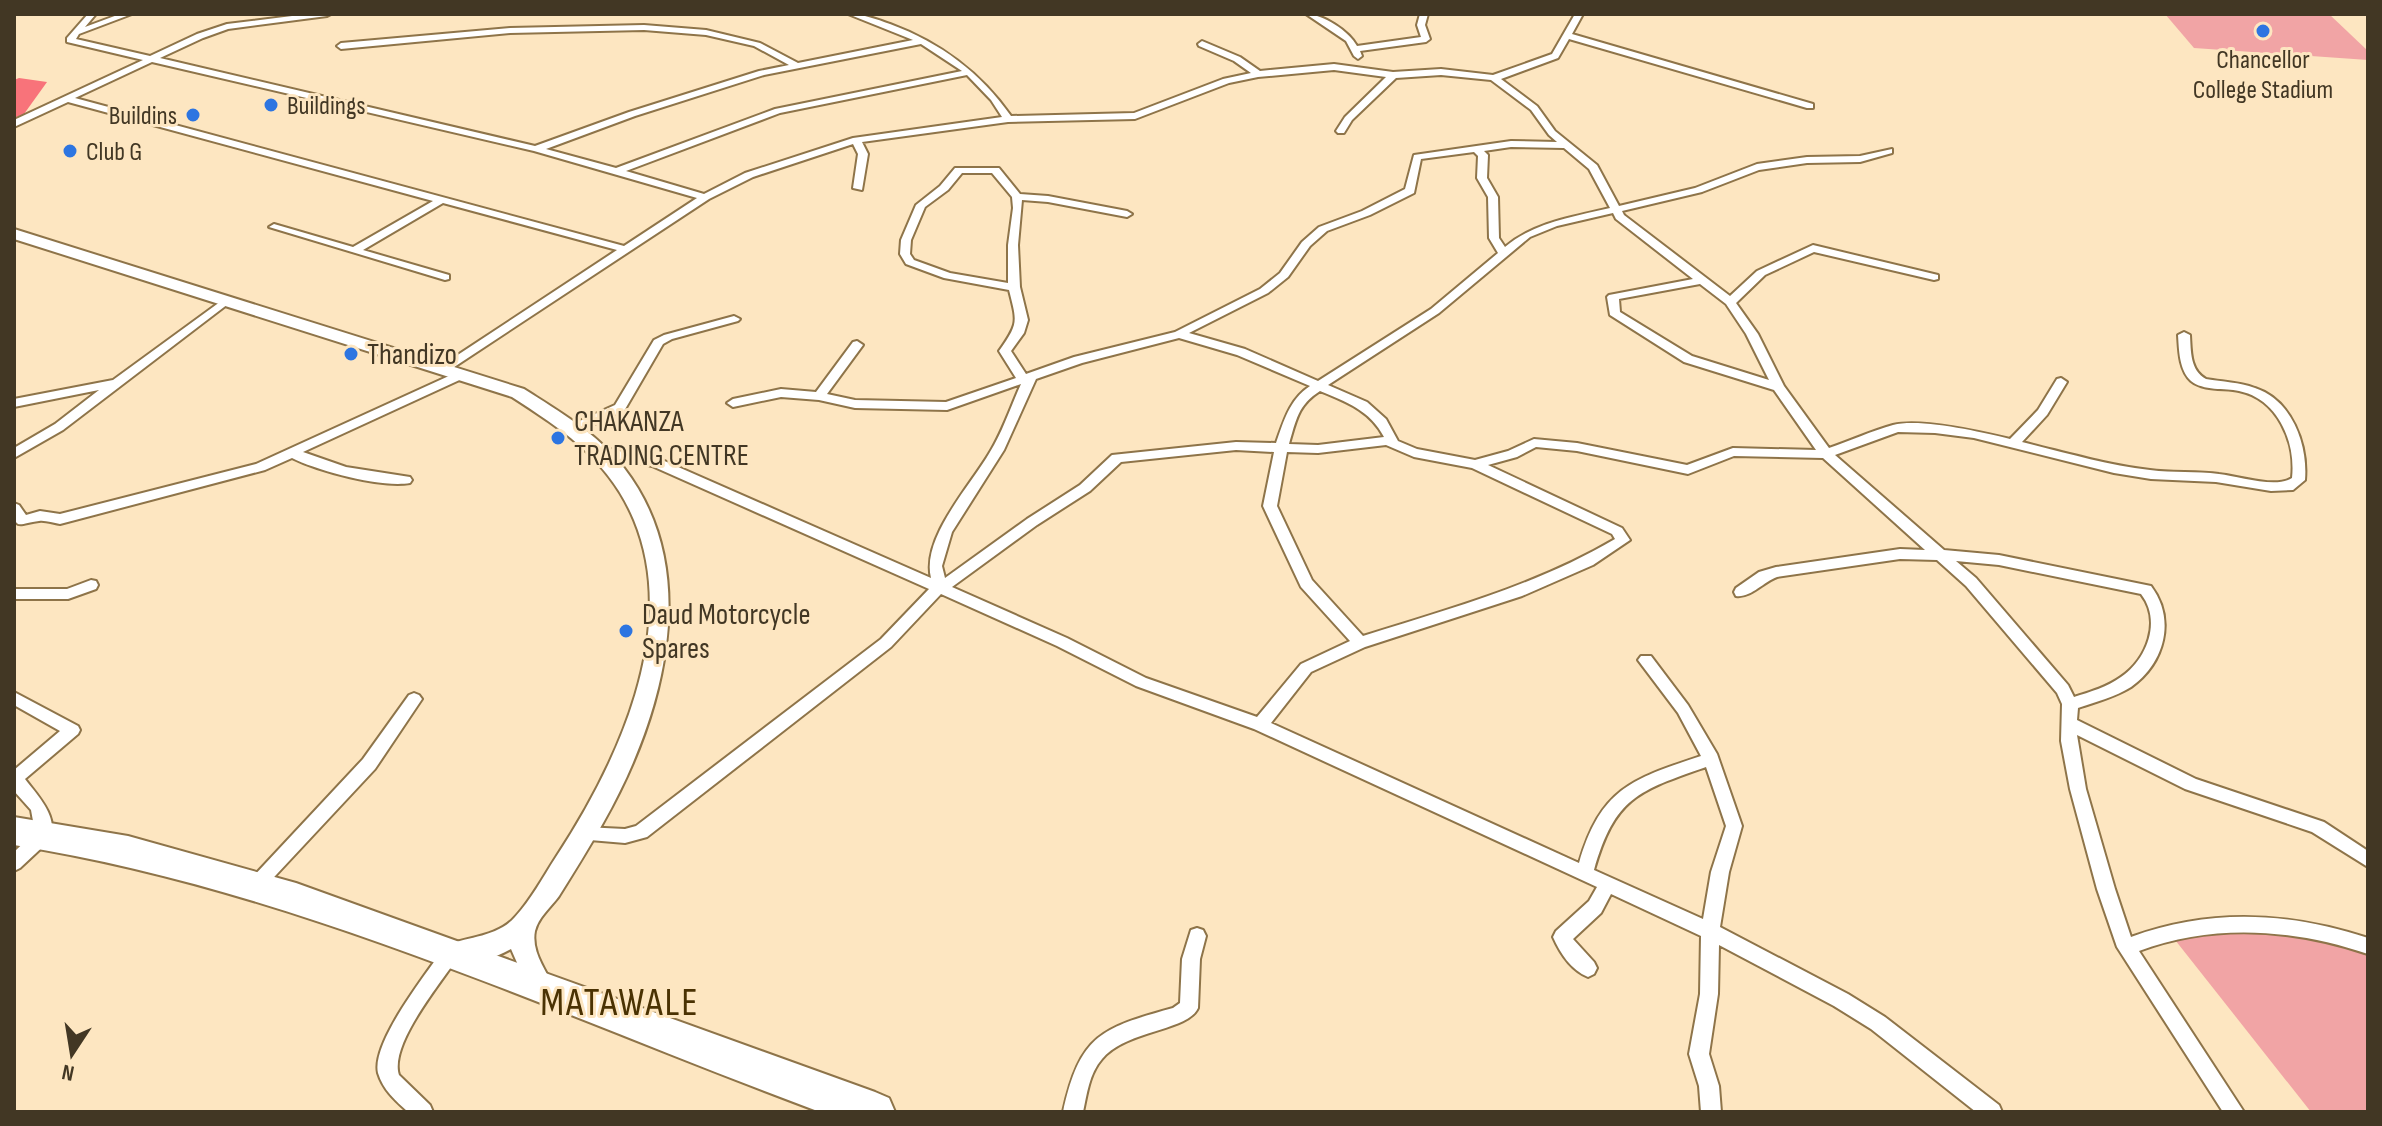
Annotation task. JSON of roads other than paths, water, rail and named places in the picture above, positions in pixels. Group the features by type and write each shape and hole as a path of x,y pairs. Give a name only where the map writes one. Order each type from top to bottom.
{"highway":[{"path":"29,833 152,857 256,885 875,1112"}],"main road":[{"path":"14,234 518,393 577,427 604,452 625,482 654,549 660,594 653,673 627,749 584,834 522,927 494,945 450,954"},
{"path":"522,927 526,955 541,988"}],"street":[{"path":"92,14 70,40 536,149 705,197"},
{"path":"73,36 128,14"},
{"path":"14,124 152,58 227,27 327,14"},
{"path":"852,14 922,41 970,72 1008,119"},
{"path":"1310,14 1344,35 1366,70"},
{"path":"1355,49 1426,39 1421,23 1424,14"},
{"path":"14,508 23,521 40,516 60,519 208,483 260,467 453,372 624,249 705,197 749,175 856,140 1008,119 1130,117 1226,81 1258,74 1334,67 1393,75 1441,72 1494,78 1548,61 1569,36 1579,14"},
{"path":"341,46 604,17 734,34 773,47 794,64"},
{"path":"1569,36 1810,106"},
{"path":"536,149 646,109 794,64 922,41"},
{"path":"1202,44 1237,59 1258,74"},
{"path":"618,171 703,136 778,111 970,72"},
{"path":"1341,131 1348,119 1393,75"},
{"path":"1494,78 1534,108 1564,145 1601,175 1615,210 1699,281 1730,302 1752,334 1778,387 1826,454 1943,555 2027,645 2070,704 2078,789 2126,947 2234,1112"},
{"path":"67,99 624,249"},
{"path":"856,140 863,154 858,188"},
{"path":"733,403 767,394 819,396 855,404 934,407 958,403 1078,360 1179,334 1264,291 1284,275 1306,244 1323,229 1366,213 1410,191 1417,157 1511,144 1564,145"},
{"path":"1476,148 1483,155 1482,178 1493,197 1494,238 1503,253"},
{"path":"1360,643 1306,583 1270,506 1281,448 1294,409 1316,385 1435,311 1526,235 1554,224 1717,185 1757,167 1807,160 1860,159 1889,151"},
{"path":"1014,287 948,276 910,262 905,254 906,240 921,205 944,188 959,170 995,170 1017,197 1014,287 1022,320 1005,354 1027,377"},
{"path":"1017,197 1048,199 1127,214"},
{"path":"355,250 442,200"},
{"path":"274,227 445,277"},
{"path":"1730,302 1761,273 1813,248 1934,277"},
{"path":"1699,281 1613,297 1611,306 1614,313 1688,359 1778,387"},
{"path":"14,454 59,427 224,302"},
{"path":"577,427 620,408 658,342 734,319"},
{"path":"1179,334 1241,352 1316,385 1372,412 1392,441 1414,453 1475,464 1617,531 1623,540 1588,561 1517,592 1360,643 1301,672 1260,725"},
{"path":"1475,464 1534,443 1577,447 1688,470 1733,452 1826,454 1897,428 1935,429 2013,443 2114,469 2151,475 2216,478 2271,487 2288,487 2298,480 2301,466 2299,448 2278,411 2254,391 2212,387 2197,380 2184,363 2184,335"},
{"path":"819,396 857,345"},
{"path":"940,586 935,566 945,532 998,450 1027,377"},
{"path":"2013,443 2043,412 2061,382"},
{"path":"14,403 118,384"},
{"path":"584,834 625,836 641,832 886,643 940,586 954,580 1032,522 1085,488 1117,458 1236,446 1318,449 1392,441"},
{"path":"291,452 305,460 366,476 405,480"},
{"path":"604,452 655,462 940,586 1141,682 1260,725 1710,931 1841,1000 1878,1023 1992,1112"},
{"path":"1741,592 1764,576 1804,571 1834,561 1900,554 1999,560 2146,590 2156,601 2162,619 2154,644 2135,675 2114,689 2070,704"},
{"path":"14,594 68,594 91,585"},
{"path":"1646,660 1683,709 1711,759 1734,826 1720,872 1710,931 1709,994 1699,1054 1709,1086 1711,1112"},
{"path":"14,698 72,730 17,777 18,784 36,801 43,817 29,833 14,863"},
{"path":"256,885 369,764 414,699"},
{"path":"2070,724 2191,784 2318,827 2368,860"},
{"path":"1585,873 1593,837 1605,813 1627,793 1711,759"},
{"path":"1588,968 1569,950 1562,937 1595,907 1608,884"},
{"path":"2126,947 2159,933 2270,925 2341,935 2368,946"},
{"path":"1073,1112 1085,1063 1105,1042 1149,1023 1175,1019 1189,1008 1191,959 1197,936"},
{"path":"423,1112 393,1084 387,1069 392,1048 450,954"}],"place":[{"name":"Chancellor College Stadium","path":"2263,31"},
{"name":"Buildings","path":"271,105"},
{"name":"Buildins","path":"193,115"},
{"name":"Club G","path":"70,151"},
{"name":"Thandizo","path":"351,354"},
{"name":"CHAKANZA TRADING CENTRE","path":"558,438"},
{"name":"Daud Motorcycle Spares","path":"626,631"}],"district":[{"name":"MATAWALE","path":"620,1001"}]}
